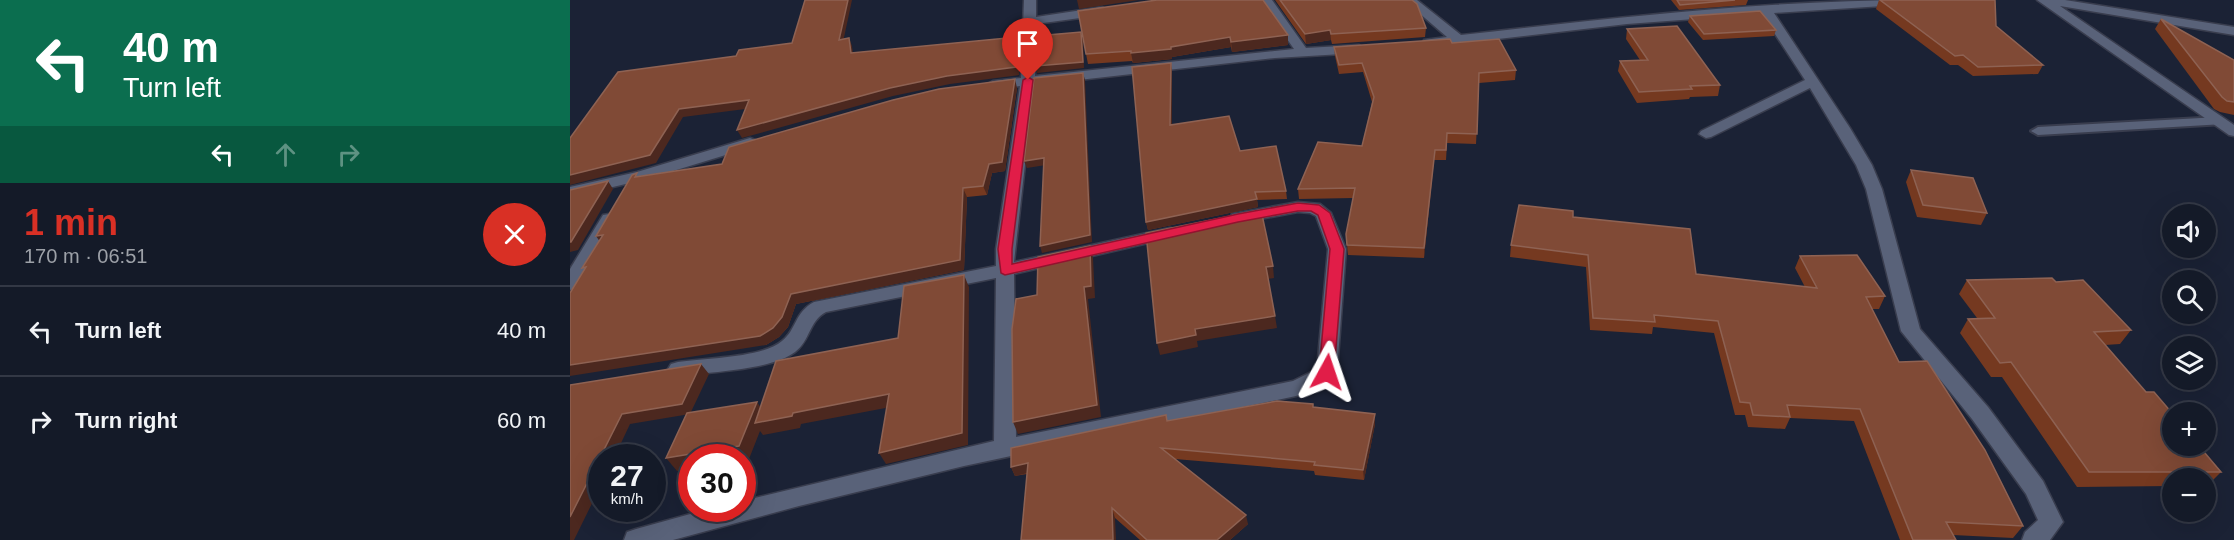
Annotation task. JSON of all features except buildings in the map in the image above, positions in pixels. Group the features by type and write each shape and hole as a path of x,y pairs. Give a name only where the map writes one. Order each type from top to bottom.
{"street":[{"path":"1005,446 1005,249 1028,80 1030,0"},
{"path":"1266,0 1303,53"},
{"path":"1410,0 1460,41"},
{"path":"1413,44 1460,41 1627,20 1914,0"},
{"path":"2034,0 2234,31"},
{"path":"2043,0 2234,131"},
{"path":"1030,21 1113,10"},
{"path":"1767,12 1843,128 1871,181 1911,331 1980,413 2035,488 2051,522 2034,540"},
{"path":"975,87 1378,47"},
{"path":"1706,134 1812,82"},
{"path":"570,192 631,178 764,140"},
{"path":"570,284 631,178"},
{"path":"636,540 739,510 1005,446 1296,388 1316,380 1327,372 1337,249 1323,213 1314,208 1298,207 1222,221"},
{"path":"663,372 778,353 793,342 807,314 821,307 1005,270 1188,228"}],"lane":[{"path":"2038,131 2219,122"}],"route":[{"path":"1028,80 1005,249 1005,270 1238,218 1298,207 1314,208 1323,213 1337,249 1327,372"}]}
